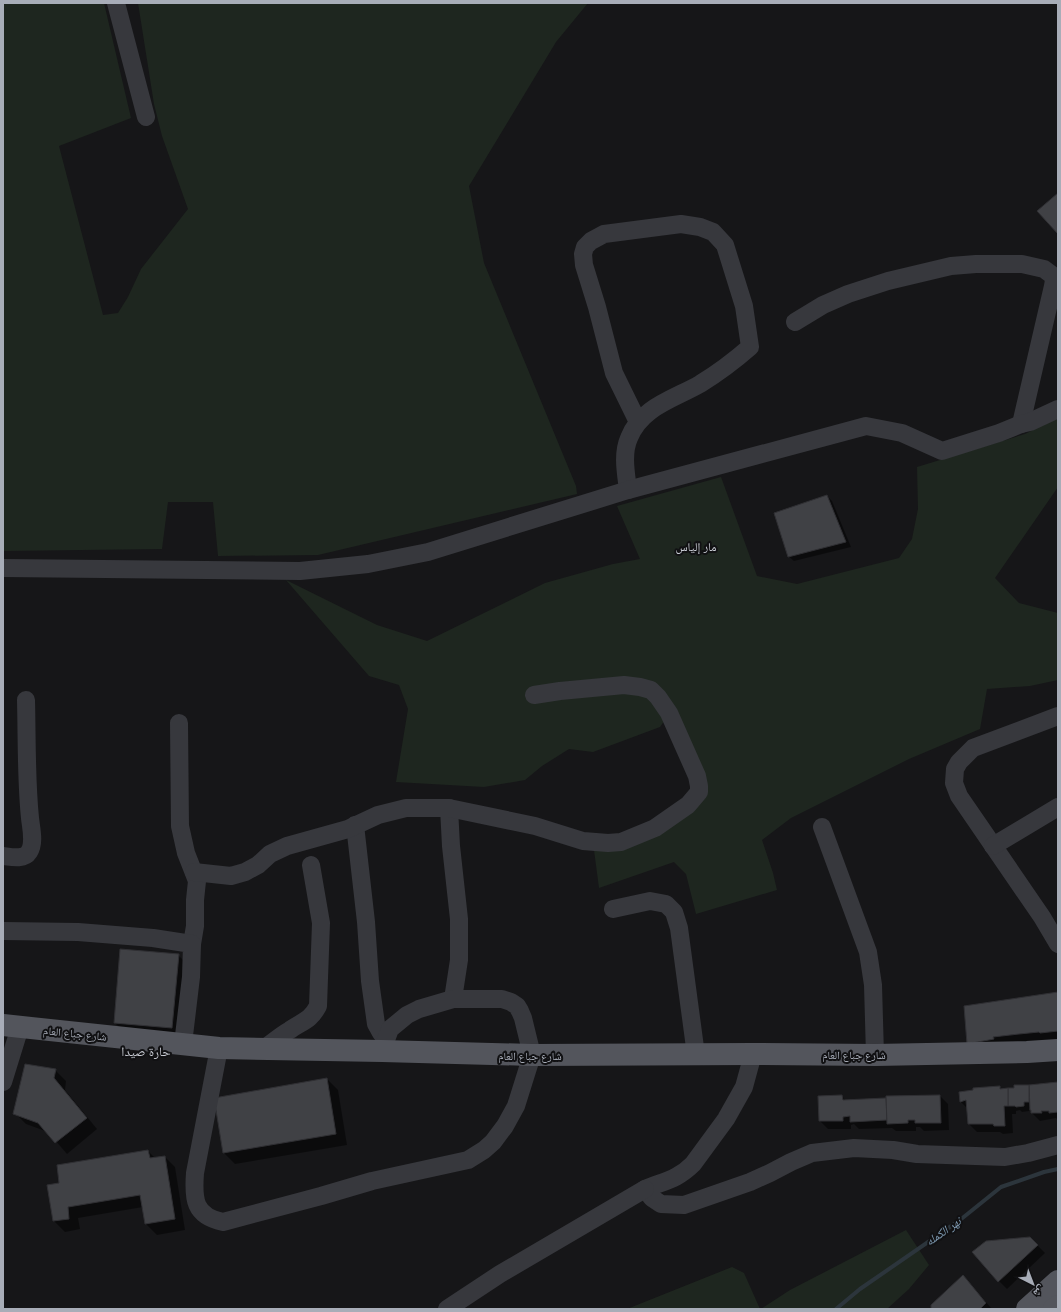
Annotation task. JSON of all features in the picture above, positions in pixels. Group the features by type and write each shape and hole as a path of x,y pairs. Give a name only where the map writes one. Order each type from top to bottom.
{"main road":[{"name":"شارع جباع العام","path":"11,1026 219,1048 384,1044 532,1055 875,1055 1058,1050"},
{"path":"1027,1309 1058,1281"},
{"path":"1054,1309 1058,1306"}],"street":[{"path":"116,3 146,117"},
{"path":"628,490 625,453 628,439 638,422 645,414 654,408 701,383 735,361 750,347 744,306 725,245 713,232 700,227 681,224 604,234 591,241 585,247 583,254 584,265 597,307 614,373 638,422"},
{"path":"795,322 823,305 848,294 888,281 951,266 976,264 1022,264 1044,269 1052,274 1054,280 1021,424"},
{"path":"3,568 300,571 368,564 428,552 628,490 866,426 902,433 942,451 1030,422 1058,409"},
{"path":"194,872 231,876 245,872 258,865 270,854 287,846 348,829 378,815 406,808 449,808 535,826 583,841 608,843 620,842 655,828 688,805 699,792 697,776 669,713 651,690 624,685 534,695"},
{"path":"3,856 21,857 27,854 31,847 32,836 28,801 26,700"},
{"path":"1058,716 973,748 959,762 955,770 954,784 959,796 1042,916 1058,944"},
{"path":"179,722 180,826 186,853 197,881 191,977 183,1044"},
{"path":"993,846 1058,807"},
{"path":"449,808 451,846 459,919 459,960 453,999"},
{"path":"356,825 366,922 370,981 376,1024 381,1033 384,1044"},
{"path":"822,827 868,952 873,985 875,1055"},
{"path":"265,1048 290,1029 304,1022 314,1014 318,1006 322,923 311,865"},
{"path":"613,909 650,901 666,904 674,912 679,928 696,1055"},
{"path":"3,931 78,932 153,938 192,944"},
{"path":"219,1048 195,1173 194,1190 195,1201 200,1211 214,1220 223,1222 372,1181 468,1160 484,1150 493,1142 505,1126 516,1106 532,1055 520,1011 517,1006 502,999 453,999 419,1009 406,1015 390,1029 384,1044"},
{"path":"3,1082 11,1026"},
{"path":"447,1309 500,1274 645,1189 674,1179 687,1171 726,1119 744,1087 753,1054"},
{"path":"645,1189 652,1198 661,1204 684,1205 750,1182 812,1153 854,1148 893,1150 917,1154 1005,1157 1058,1145"}],"shaded area":[{"path":"3,3 104,3 131,118 59,146 103,315 118,313 128,297 141,269 188,209 162,136 154,104 138,3 588,3 556,42 469,186 484,263 576,486 577,494 318,555 218,556 213,502 168,502 162,549 3,551"},
{"path":"1058,418 1058,487 995,578 1019,603 1058,613 1058,680 1030,686 987,689 980,729 909,759 791,818 762,840 777,890 696,914 686,874 674,862 599,888 594,850 661,829 703,780 672,710 660,727 593,752 569,749 542,766 525,780 484,787 396,782 408,709 399,685 369,676 286,580 377,625 427,641 545,583 613,564 640,559 617,506 721,477 757,576 797,584 899,558 912,539 918,509 917,467 1025,434"},
{"path":"906,1230 929,1265 909,1289 887,1309 761,1309 790,1290"},
{"path":"732,1267 744,1273 760,1309 627,1309"}],"building":[{"path":"1058,193 1058,234 1037,211"},
{"path":"827,495 846,542 788,557 774,513"},
{"path":"120,949 179,954 172,1028 114,1023"},
{"path":"1058,992 1058,1031 993,1037 994,1039 967,1044 964,1006"},
{"path":"25,1064 56,1069 54,1078 87,1118 55,1143 38,1123 13,1114"},
{"path":"327,1078 336,1134 223,1153 214,1098"},
{"path":"1058,1082 1058,1112 1049,1113 1049,1111 1041,1111 1042,1113 1031,1113 1029,1085"},
{"path":"1014,1085 1029,1085 1029,1102 1024,1102 1024,1106 1008,1106 1008,1088 1014,1088"},
{"path":"1000,1086 1000,1089 1008,1088 1008,1106 1004,1106 1005,1126 994,1126 993,1124 968,1124 966,1100 960,1102 959,1092 973,1090 973,1088"},
{"path":"842,1095 843,1100 886,1098 887,1120 850,1122 850,1116 843,1117 843,1121 819,1121 818,1096"},
{"path":"940,1095 941,1123 915,1123 915,1120 908,1120 908,1123 887,1124 886,1096"},
{"path":"148,1150 150,1158 165,1156 175,1219 145,1224 140,1195 68,1207 69,1219 53,1221 47,1185 59,1183 57,1165"},
{"path":"1030,1237 1038,1245 998,1282 972,1252 986,1241"},
{"path":"963,1275 986,1303 980,1309 931,1309 931,1305"}],"waterway":[{"name":"نهر الكمله","path":"836,1309 860,1289 960,1220 1001,1187 1044,1172 1058,1169"}],"district":[{"name":"مار إلياس","path":"696,546"},
{"name":"حارة صيدا","path":"146,1051"}]}
